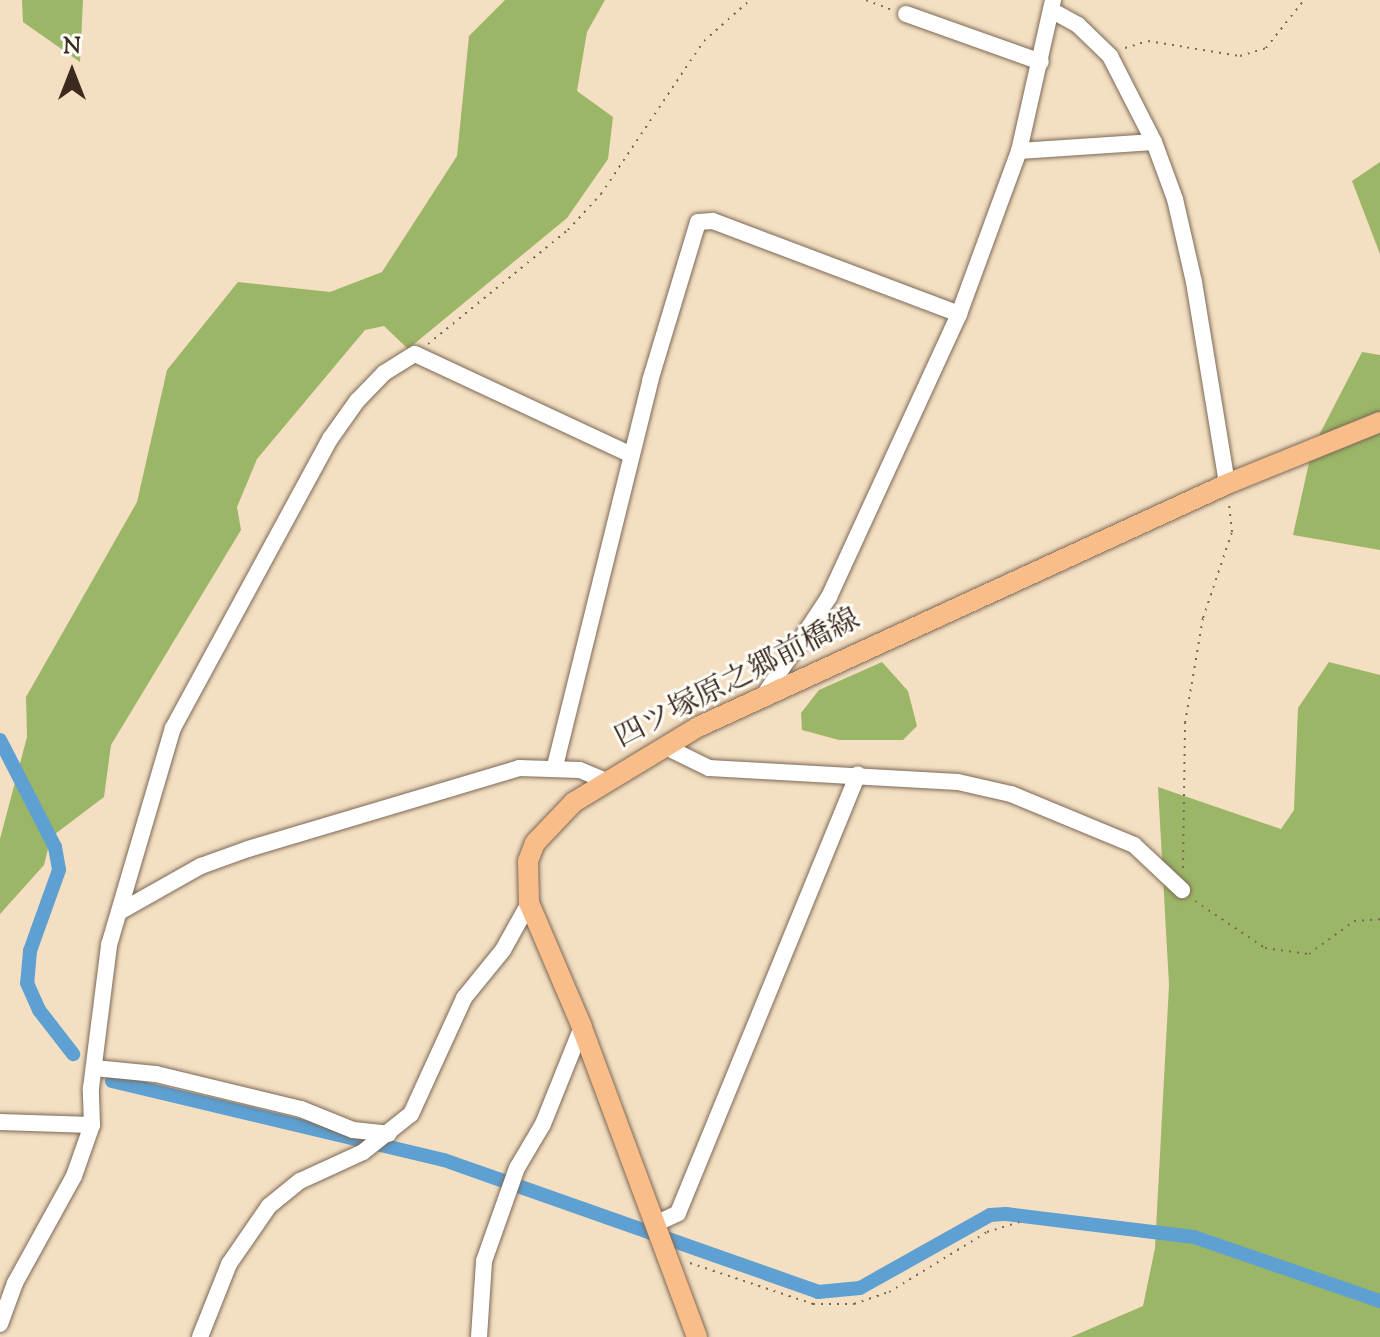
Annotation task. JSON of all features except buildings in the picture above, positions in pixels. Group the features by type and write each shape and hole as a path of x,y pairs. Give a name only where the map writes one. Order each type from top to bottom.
{"main road":[{"name":"四ツ塚原之郷前橋線","path":"697,1337 663,1238 582,1027 529,903 528,861 535,843 553,818 664,746 765,694 1227,484 1380,422"}],"street":[{"path":"765,694 829,597 959,314 1019,151 1052,5 1110,56 1154,142 1175,199 1194,282 1227,484"},
{"path":"906,14 1041,62"},
{"path":"1019,151 1154,142"},
{"path":"555,766 632,455 698,222 713,221 959,314"},
{"path":"0,1324 15,1283 74,1176 92,1125 94,1068 109,945 173,728 330,439 384,373 415,354 632,455"},
{"path":"664,746 709,768 958,782 1011,794 1134,845 1182,890"},
{"path":"121,911 201,866 248,849 519,768 555,766 606,781"},
{"path":"663,1238 678,1213 858,774"},
{"path":"200,1337 229,1264 269,1206 300,1181 389,1134 411,1114 464,998 503,950 529,903"},
{"path":"479,1337 484,1261 517,1168 543,1124 582,1027"},
{"path":"94,1068 156,1074 301,1109 353,1130 389,1134"},
{"path":"0,1122 92,1125"}],"path":[{"path":"415,354 568,230 601,194 704,41 750,0"},
{"path":"866,0 906,14"},
{"path":"1110,56 1148,41 1240,56 1266,48 1304,0"},
{"path":"1227,484 1232,532 1203,618 1185,723 1182,890 1212,916 1265,948 1309,954 1354,921 1380,919"},
{"path":"663,1238 813,1304 854,1304 889,1292 987,1232 1020,1222"}],"green space":[{"path":"22,0 83,0 80,62 23,22"},
{"path":"505,0 605,0 587,32 577,91 613,117 608,159 567,218 408,349 384,326 365,330 257,459 237,507 241,530 111,745 104,797 51,837 44,865 0,914 0,839 27,737 26,697 137,502 167,370 238,282 330,292 382,272 457,156 469,36"},
{"path":"1380,162 1380,254 1352,181"},
{"path":"1362,352 1380,355 1380,550 1293,535 1312,449"},
{"path":"882,662 908,691 917,726 903,740 839,740 802,730 801,713 819,690"},
{"path":"1329,662 1380,675 1380,1337 1071,1337 1143,1306 1155,1248 1169,985 1158,787 1281,829 1294,810 1298,708"}],"waterway":[{"path":"0,740 55,847 59,870 30,951 27,983 39,1010 73,1054"},
{"path":"112,1081 444,1160 818,1292 860,1288 990,1215 1006,1214 1194,1237 1380,1301"}]}
